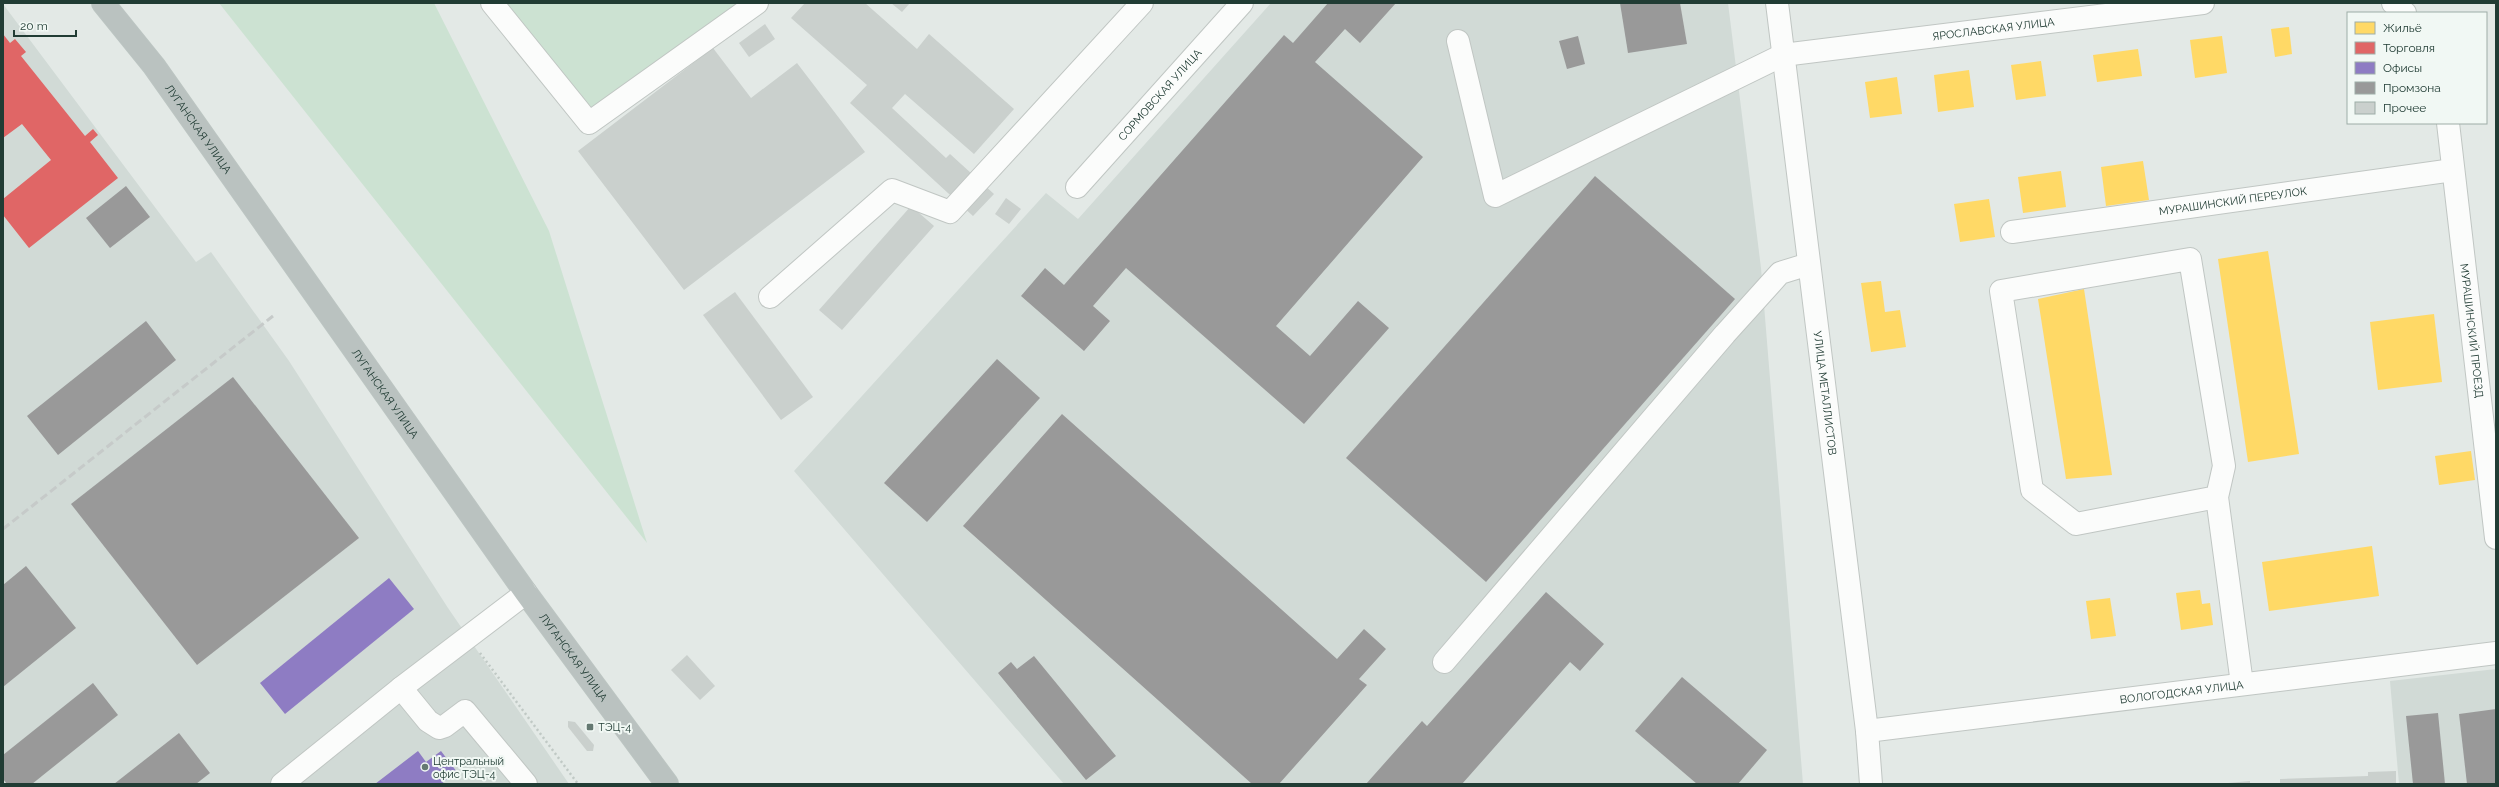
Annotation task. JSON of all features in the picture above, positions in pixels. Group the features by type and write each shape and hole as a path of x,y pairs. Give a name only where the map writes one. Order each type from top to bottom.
{"highway":[{"name":"ЛУГАНСКАЯ УЛИЦА","path":"103,3 154,66 526,593 667,784"}],"street":[{"path":"492,3 589,123 757,3"},
{"path":"770,297 892,190 950,212 1142,3"},
{"name":"СОРМОВСКАЯ УЛИЦА","path":"1077,187 1242,3"},
{"name":"УЛИЦА МЕТАЛЛИСТОВ","path":"1777,3 1867,731 1871,784"},
{"name":"ЯРОСЛАВСКАЯ УЛИЦА","path":"1458,41 1495,196 1783,55 2203,3"},
{"path":"2393,3 2404,12"},
{"name":"МУРАШИНСКИЙ ПРОЕЗД","path":"2448,124 2496,538"},
{"name":"МУРАШИНСКИЙ ПЕРЕУЛОК","path":"2012,232 2453,170"},
{"path":"2217,497 2076,524 2032,490 2001,291 2190,259 2224,466 2217,497 2242,684"},
{"path":"1444,662 1715,346 1780,273 1809,264"},
{"path":"282,784 401,688 526,593"},
{"name":"ВОЛОГОДСКАЯ УЛИЦА","path":"1867,731 2496,652"},
{"path":"401,688 428,721 439,728 445,726 465,711 526,784"}],"path":[{"path":"475,647 578,784"}],"shaded area":[{"path":"1271,3 1728,3 1761,268 1803,784 1064,784 794,471 1046,193 1078,219"},
{"path":"3,4 196,262 211,252 289,361 448,608 569,784 3,784"},
{"path":"2496,669 2496,784 2399,784 2390,681"}],"green space":[{"path":"219,3 434,3 549,231 647,543"},
{"path":"505,3 746,3 591,113"}],"building: Жильё":[{"path":"2289,27 2292,54 2275,57 2271,29"},
{"path":"2222,36 2227,73 2195,78 2190,40"},
{"path":"2138,49 2142,76 2097,82 2093,55"},
{"path":"2041,61 2046,96 2016,100 2011,65"},
{"path":"1969,70 1974,107 1938,112 1934,75"},
{"path":"1897,77 1902,114 1870,118 1865,82"},
{"path":"2143,161 2149,200 2106,206 2101,167"},
{"path":"2061,171 2066,207 2023,213 2018,177"},
{"path":"1989,199 1995,237 1960,242 1954,204"},
{"path":"2268,251 2299,454 2248,462 2218,259"},
{"path":"1881,281 1885,312 1900,310 1906,347 1871,352 1861,283"},
{"path":"2084,289 2112,475 2066,479 2038,299"},
{"path":"2434,314 2442,382 2378,390 2370,322"},
{"path":"2471,451 2475,480 2439,485 2435,456"},
{"path":"2372,546 2379,596 2269,611 2262,562"},
{"path":"2200,590 2202,604 2210,603 2213,625 2181,630 2176,593"},
{"path":"2110,598 2116,636 2091,639 2086,601"}],"building: Торговля":[{"path":"3,34 10,43 15,39 26,52 21,56 85,136 93,129 98,135 90,142 118,178 29,248 3,215 3,199 51,160 22,124 3,138"}],"building: Офисы":[{"path":"389,578 414,609 285,714 260,683"},
{"name":"Центральный офис ТЭЦ-4","path":"418,751 426,762 441,751 457,772 441,784 375,784"}],"building: Промзона":[{"path":"1328,3 1396,3 1360,43 1345,29 1315,62 1423,157 1276,326 1310,356 1358,301 1389,328 1304,424 1126,268 1093,306 1110,321 1084,351 1021,296 1045,268 1064,285 1284,35 1293,43"},
{"path":"1620,3 1680,3 1687,44 1628,53"},
{"path":"1578,36 1585,64 1567,69 1559,41"},
{"path":"1595,176 1735,299 1486,582 1346,458"},
{"path":"126,186 150,217 110,248 86,218"},
{"path":"146,321 176,360 58,455 27,416"},
{"path":"997,359 1040,398 927,522 884,483"},
{"path":"233,377 359,538 197,665 71,504"},
{"path":"1062,414 1337,659 1364,629 1386,649 1359,679 1367,685 1279,784 1252,784 963,526"},
{"path":"26,566 76,628 3,687 3,585"},
{"path":"1546,592 1604,644 1580,671 1570,662 1462,784 1366,784 1422,721 1427,726"},
{"path":"1034,656 1116,756 1086,780 998,673 1011,662 1017,669"},
{"path":"1682,677 1767,750 1738,784 1697,784 1635,731"},
{"path":"93,683 118,715 32,784 7,784 3,779 3,755"},
{"path":"2496,709 2496,784 2467,784 2459,714"},
{"path":"2438,713 2445,784 2413,784 2406,716"},
{"path":"179,733 210,773 196,784 114,784"}],"building: Прочее":[{"path":"805,3 865,3 917,49 929,34 1014,109 974,154 905,94 892,108 946,158 950,154 994,194 973,216 850,103 867,85 791,18"},
{"path":"891,3 910,3 902,12"},
{"path":"765,24 775,39 749,57 739,43"},
{"path":"713,48 751,98 797,63 865,152 684,290 578,151"},
{"path":"1006,198 1021,209 1009,224 995,214"},
{"path":"911,206 934,226 842,330 819,310"},
{"path":"735,292 813,397 781,420 703,315"},
{"path":"687,655 715,686 700,700 671,670"},
{"path":"568,721 575,722 594,745 593,751 587,751 568,727"},
{"path":"2396,771 2396,784 2280,784 2280,779 2368,776 2368,772"},
{"path":"2250,781 2250,784 2228,784 2228,783"}],"railway":[{"path":"3,529 273,316"}],"place":[{"name":"ТЭЦ-4","path":"590,727"},
{"name":"Центральный офис ТЭЦ-4","path":"425,767"}]}
